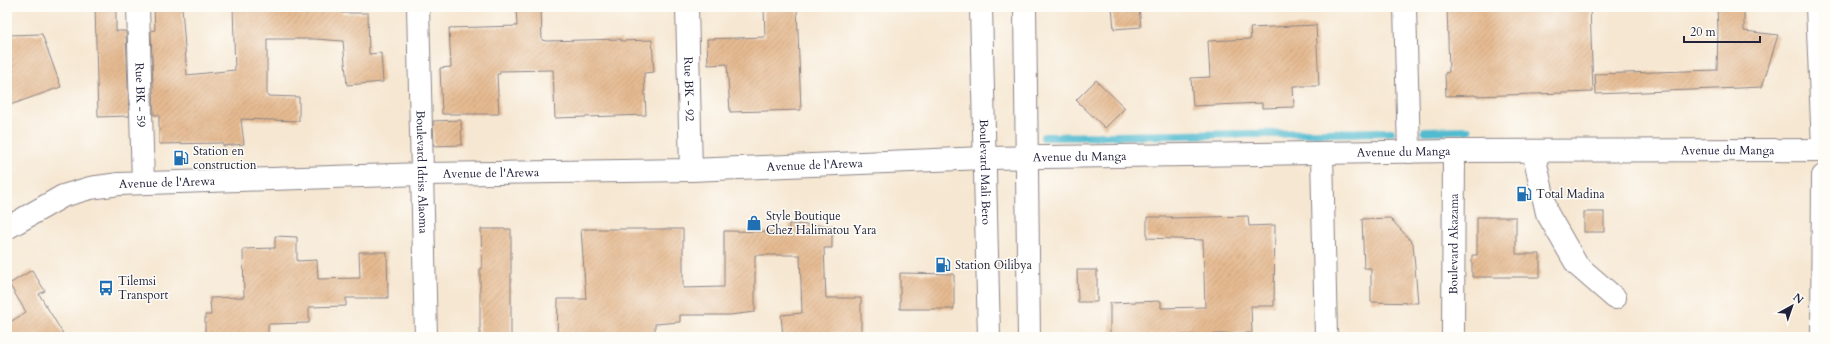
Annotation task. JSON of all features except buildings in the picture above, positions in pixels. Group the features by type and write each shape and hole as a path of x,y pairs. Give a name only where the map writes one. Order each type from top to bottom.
{"street":[{"name":"Rue BK - 59","path":"138,7 143,183"},
{"name":"Boulevard Idriss Alaoma","path":"418,7 426,337"},
{"name":"Rue BK - 92","path":"687,7 691,170"},
{"name":"Boulevard Mali Bero","path":"981,7 988,337"},
{"path":"1025,7 1029,337"},
{"path":"1405,7 1408,152"},
{"path":"1817,7 1823,147"},
{"name":"Avenue du Manga","path":"984,158 1026,159 1454,151 1823,150"},
{"name":"Boulevard Akazama","path":"1453,337 1454,151"},
{"path":"1533,151 1547,212 1577,265 1615,298"},
{"path":"1322,154 1326,337"},
{"name":"Avenue de l'Arewa","path":"7,228 63,196 90,188 119,184 423,174 691,170 984,158"},
{"path":"1822,337 1823,176"}],"waterway":[{"path":"1425,131 1468,130"},
{"path":"1044,137 1391,132"}],"place":[{"name":"Station en construction","path":"181,158"},
{"name":"Total Madina","path":"1524,194"},
{"name":"Style Boutique Chez Halimatou Yara","path":"754,223"},
{"name":"Station Oilibya","path":"943,265"},
{"name":"Tilemsi Transport","path":"106,288"}]}
